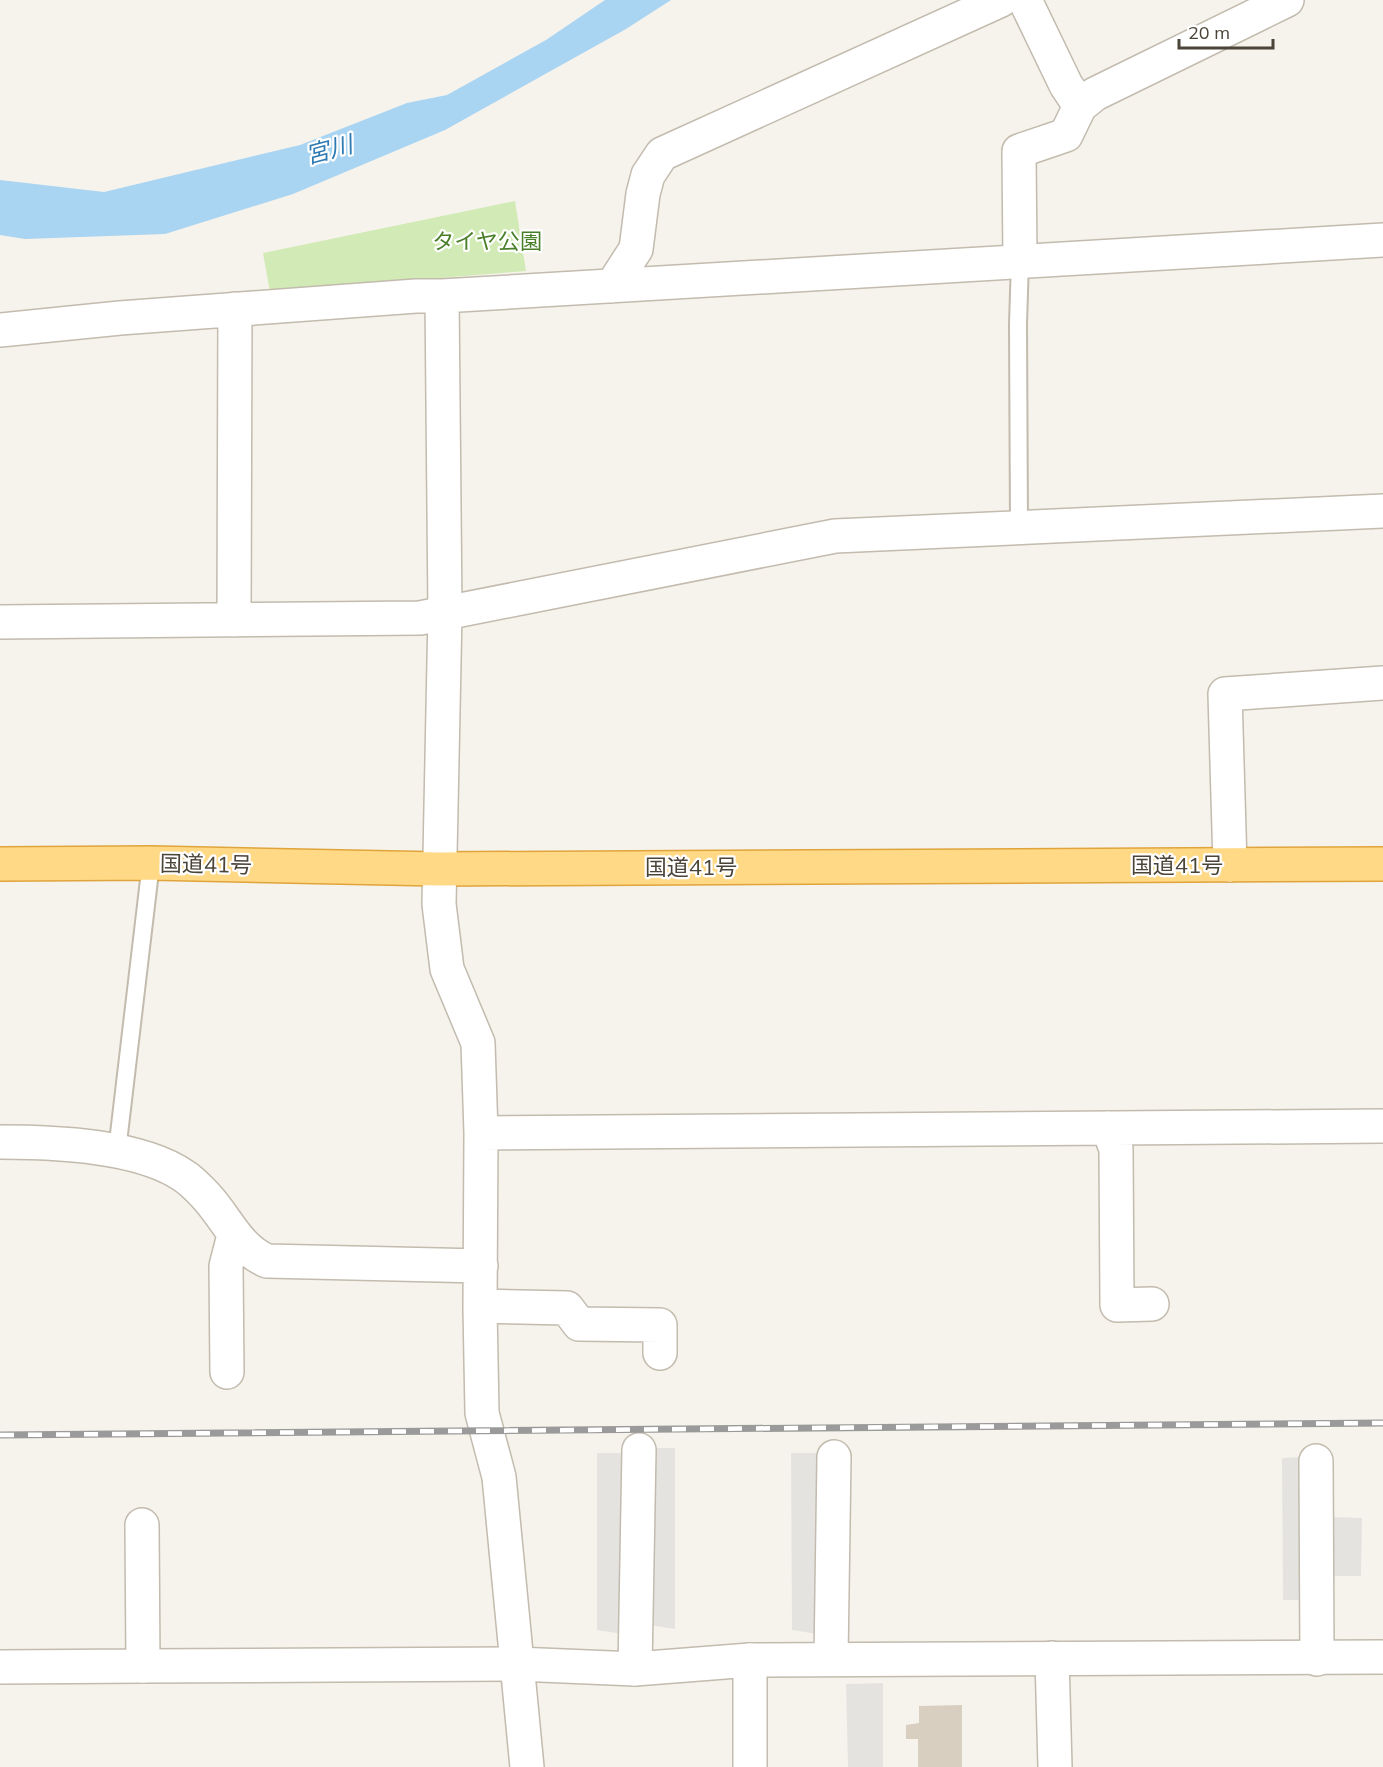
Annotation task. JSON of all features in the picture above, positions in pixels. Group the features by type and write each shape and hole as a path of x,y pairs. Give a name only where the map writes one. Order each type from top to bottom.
{"highway":[{"name":"国道41号","path":"0,864 151,863 440,868 1383,864"}],"street":[{"path":"612,286 636,249 643,194 648,175 662,154 1001,0"},
{"path":"1024,0 1066,85 1080,106"},
{"path":"1020,261 1019,151 1066,135 1080,106 1095,93 1287,0"},
{"path":"0,330 416,296 1383,240"},
{"path":"442,296 445,613 439,904 447,969 478,1043 481,1133 482,1413 499,1477 527,1767"},
{"path":"234,620 235,309"},
{"path":"0,622 420,618 835,537 1383,511"},
{"path":"1230,865 1225,694 1383,683"},
{"path":"481,1133 1383,1126"},
{"path":"1108,1128 1116,1149 1117,1305 1152,1304"},
{"path":"0,1142 97,1147 152,1161 185,1177 224,1217 234,1235 254,1255 267,1261 481,1266"},
{"path":"227,1372 226,1266 234,1235"},
{"path":"480,1306 567,1308 579,1324 660,1325 660,1353"},
{"path":"635,1669 639,1450"},
{"path":"831,1659 834,1457"},
{"path":"1316,1461 1317,1659"},
{"path":"142,1525 143,1666"},
{"path":"0,1667 517,1664 635,1669 750,1660 1383,1657"},
{"path":"1052,1658 1055,1767"},
{"path":"750,1660 750,1767"}],"lane":[{"path":"1019,528 1020,261"},
{"path":"117,1152 151,863"}],"green space":[{"name":"タイヤ公園","path":"515,201 526,271 270,292 263,253"}],"shaded area":[{"path":"648,1448 675,1448 675,1629 649,1625"},
{"path":"597,1453 624,1453 623,1634 597,1630"},
{"path":"791,1453 819,1453 818,1634 792,1630"},
{"path":"1301,1457 1303,1600 1283,1600 1282,1458"},
{"path":"1334,1517 1362,1518 1361,1576 1333,1576"},
{"path":"883,1683 883,1767 848,1767 846,1684"}],"water":[{"name":"宮川","path":"605,0 671,0 626,29 445,130 293,194 165,234 25,239 0,235 0,180 104,192 300,145 407,103 447,95 546,40"}],"building":[{"path":"962,1705 962,1767 918,1767 918,1739 906,1739 906,1725 919,1723 919,1706"}],"railway":[{"path":"0,1435 1383,1423"}]}
